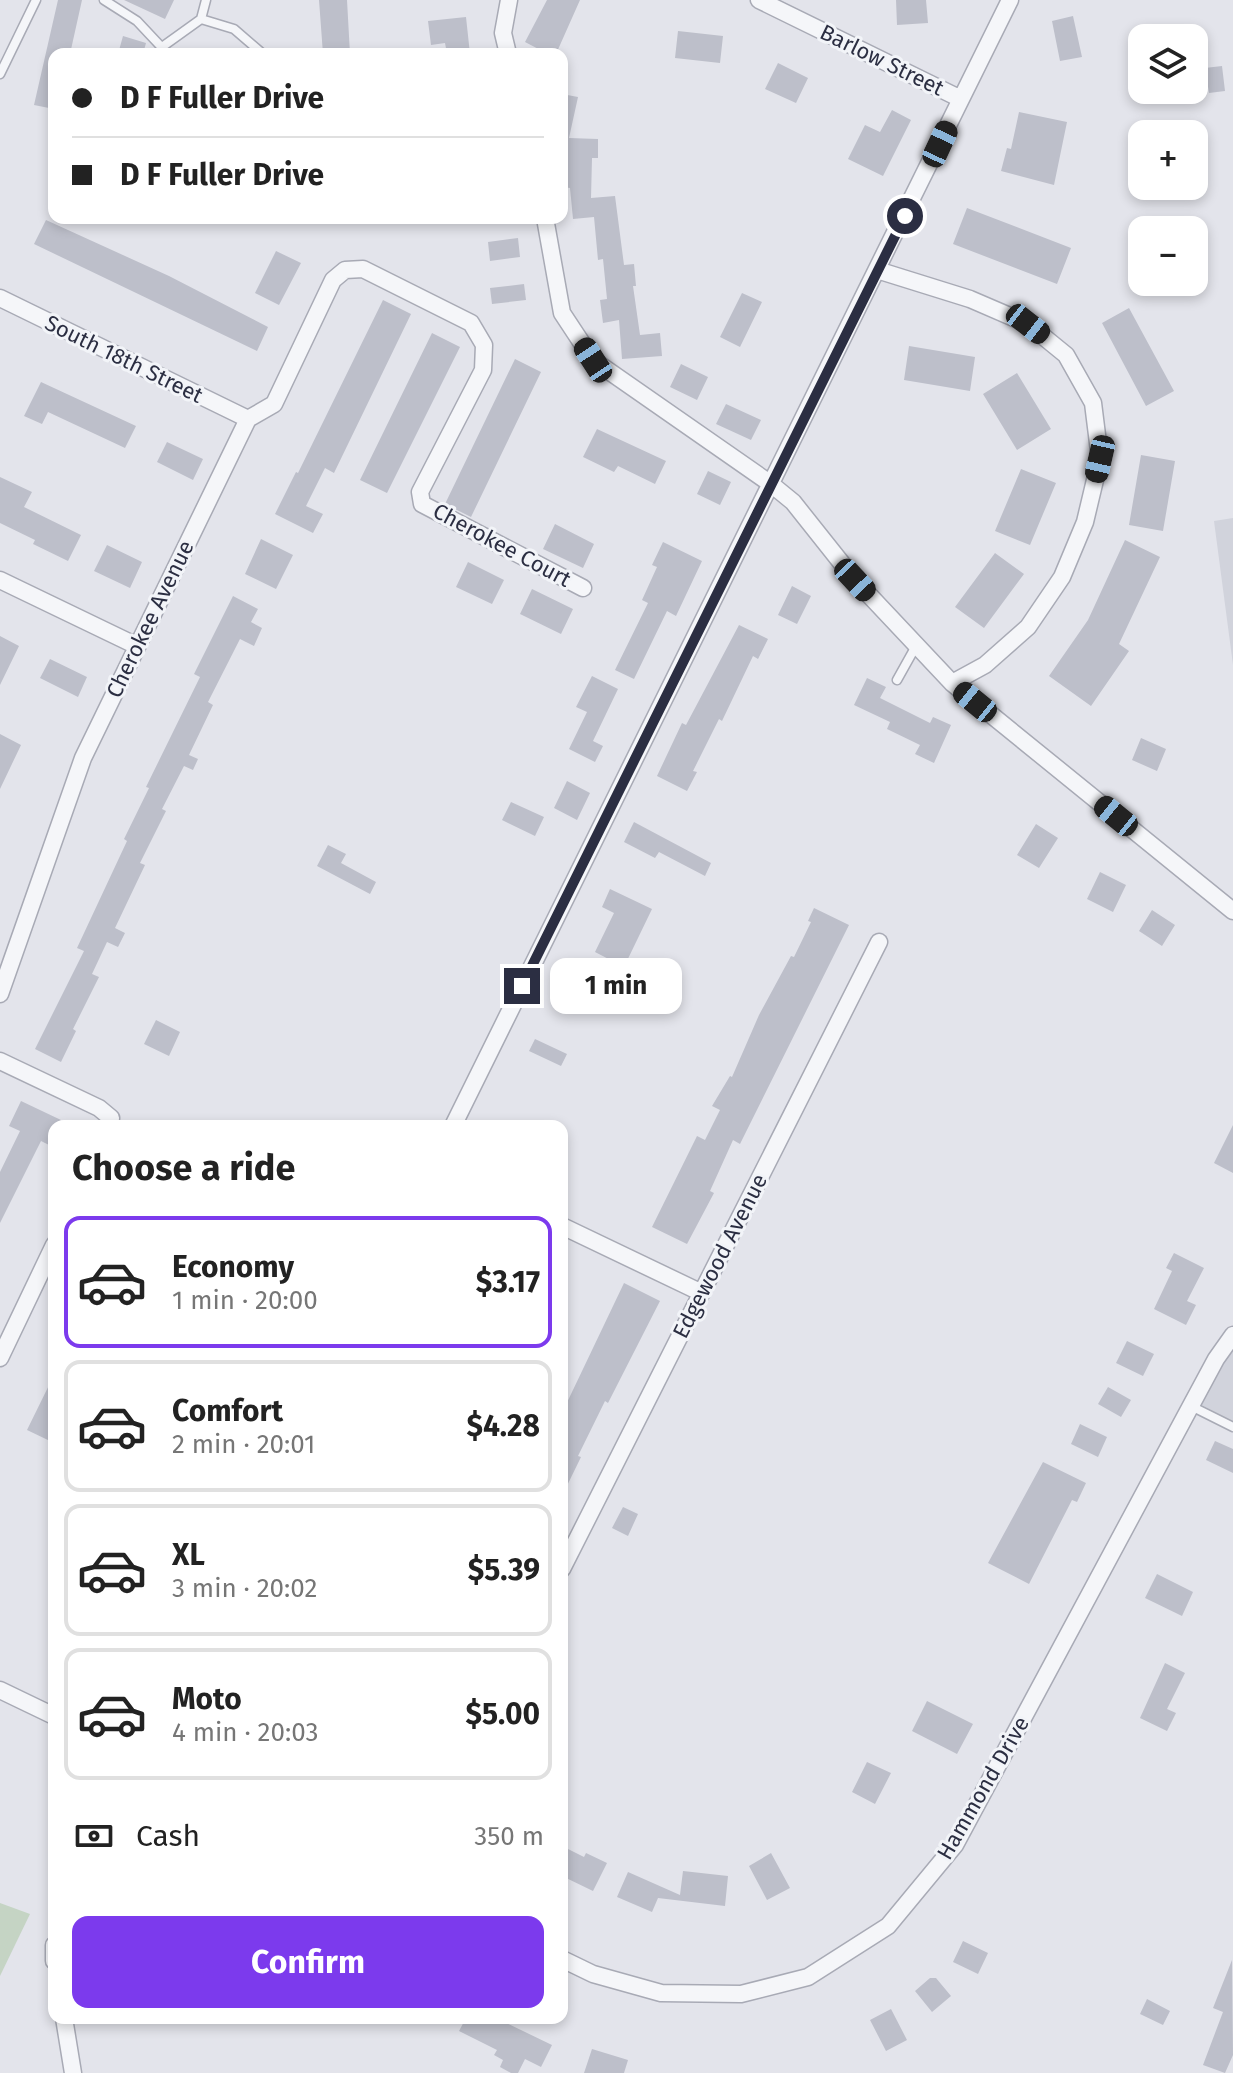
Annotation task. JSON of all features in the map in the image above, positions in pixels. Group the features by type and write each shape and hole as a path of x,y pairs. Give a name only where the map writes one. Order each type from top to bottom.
{"street":[{"path":"507,48 503,33 509,0"},
{"name":"Barlow Street","path":"759,0 961,99"},
{"path":"456,1120 1010,0"},
{"path":"546,224 562,313 593,360 793,502 855,580 952,683 1233,911"},
{"name":"Cherokee Court","path":"345,270 363,269 471,323 484,345 483,370 420,492 422,504 583,588"},
{"name":"Cherokee Avenue","path":"0,994 83,758 248,419 274,404 333,280 345,270"},
{"path":"877,270 970,299 1028,324 1066,355 1093,403 1100,459 1085,522 1062,577 1028,627 985,665 952,683"},
{"name":"South 18th Street","path":"0,298 248,419"},
{"path":"0,580 137,646"},
{"name":"Edgewood Avenue","path":"568,1557 879,942"},
{"path":"0,1061 99,1108 111,1120"},
{"path":"568,1229 702,1293"},
{"path":"0,1358 48,1258"},
{"name":"Hammond Drive","path":"568,1962 593,1974 661,1993 741,1994 808,1977 888,1926 955,1845 1216,1359 1233,1335"},
{"path":"0,1690 48,1713"},
{"path":"65,2024 73,2073"}],"lane":[{"path":"0,74 36,0"},
{"path":"104,0 137,21 162,48"},
{"path":"168,48 201,19 206,0"},
{"path":"201,19 234,29 256,48"},
{"path":"897,680 916,645"},
{"path":"1191,1405 1233,1427"}],"shaded area":[{"path":"1233,518 1233,665 1214,521"},
{"path":"1233,1338 1233,1422 1200,1404"}],"green space":[{"path":"0,1903 30,1914 0,1976"}],"building":[{"path":"58,0 82,0 71,48 48,48 48,108 34,105"},
{"path":"124,0 174,0 165,19"},
{"path":"319,0 347,0 350,48 323,48"},
{"path":"547,0 580,0 559,48 536,48 525,42"},
{"path":"896,0 926,0 928,23 897,25"},
{"path":"1073,16 1082,57 1060,61 1052,21"},
{"path":"466,17 469,48 446,48 445,43 431,45 428,21"},
{"path":"678,31 723,36 720,63 675,58"},
{"path":"123,36 146,43 145,48 120,48"},
{"path":"778,63 808,78 796,103 765,89"},
{"path":"1222,66 1225,91 1209,93 1208,68"},
{"path":"568,95 578,97 569,138 598,139 598,158 592,158 591,198 615,196 624,265 634,264 636,286 633,286 640,335 660,333 662,356 622,359 619,320 603,323 600,300 607,299 603,259 598,260 594,217 573,219 570,188"},
{"path":"892,110 911,120 883,176 848,159 865,125 880,132"},
{"path":"1019,112 1067,122 1054,185 1001,171 1007,148 1011,149"},
{"path":"967,208 1071,248 1057,284 953,244"},
{"path":"46,220 48,224 55,224 169,276 268,327 257,351 34,244"},
{"path":"518,238 520,257 490,261 488,242"},
{"path":"276,251 301,263 279,305 255,293"},
{"path":"524,284 526,300 492,304 490,288"},
{"path":"742,293 762,302 740,347 720,337"},
{"path":"383,300 411,314 334,473 325,468 306,506 323,514 313,533 275,514"},
{"path":"1129,308 1174,391 1146,406 1102,323"},
{"path":"432,333 460,347 387,493 360,480"},
{"path":"909,346 975,357 970,391 904,380"},
{"path":"515,359 541,372 471,517 445,504"},
{"path":"681,364 708,377 697,400 670,387"},
{"path":"1017,373 1051,429 1017,450 983,394"},
{"path":"41,382 136,426 125,448 48,412 42,424 24,416"},
{"path":"726,404 761,420 751,440 716,424"},
{"path":"597,429 666,461 655,484 618,466 614,472 583,457"},
{"path":"167,442 203,459 193,480 157,462"},
{"path":"1141,455 1175,461 1163,531 1129,525"},
{"path":"1021,469 1056,483 1030,545 995,531"},
{"path":"708,471 731,482 720,505 697,494"},
{"path":"0,477 32,492 24,507 81,535 68,561 0,523"},
{"path":"555,524 594,544 583,568 543,549"},
{"path":"261,539 293,555 276,589 245,574"},
{"path":"1125,540 1160,557 1119,644 1129,651 1091,706 1049,676 1088,620"},
{"path":"663,542 702,561 676,616 667,611 634,679 615,670 648,603 642,600 657,567 652,565"},
{"path":"107,545 142,562 130,588 94,571"},
{"path":"995,553 1024,574 984,628 955,607"},
{"path":"468,562 504,580 492,604 456,587"},
{"path":"792,586 811,596 797,624 778,615"},
{"path":"532,589 573,609 561,634 520,614"},
{"path":"233,596 258,609 251,622 262,628 254,646 240,639 208,702 213,705 189,755 198,759 193,770 184,766 162,809 166,811 140,863 145,865 115,928 125,933 118,947 107,942 92,974 99,977 73,1029 76,1031 61,1062 35,1049 84,951 77,948 127,841 124,839 149,788 146,787 200,677 194,674"},
{"path":"739,625 768,639 758,659 753,656 722,721 719,719 693,771 697,772 687,791 657,776 682,723 686,725"},
{"path":"0,636 19,646 0,685"},
{"path":"50,659 87,677 78,697 40,678"},
{"path":"592,676 618,689 593,741 603,746 595,762 569,749 587,712 576,707"},
{"path":"867,678 886,687 880,698 930,723 933,717 951,725 934,763 915,754 920,745 887,729 890,722 854,705"},
{"path":"0,734 21,745 0,789"},
{"path":"1141,738 1166,749 1157,771 1132,760"},
{"path":"567,781 590,793 577,820 554,808"},
{"path":"511,802 544,817 535,836 502,820"},
{"path":"634,822 711,863 705,876 659,852 655,858 624,842"},
{"path":"1036,824 1058,838 1039,868 1017,855"},
{"path":"328,845 346,854 341,863 376,882 370,894 317,866"},
{"path":"1100,872 1126,885 1113,912 1087,899"},
{"path":"610,889 652,909 624,967 595,952 614,913 602,907"},
{"path":"814,908 849,925 740,1144 733,1140 710,1191 714,1193 687,1244 652,1227 697,1136 705,1140 720,1110 712,1106 732,1077 759,1015 791,956 794,957 811,922 808,921"},
{"path":"1152,910 1175,925 1162,946 1139,931"},
{"path":"156,1020 180,1032 169,1056 144,1044"},
{"path":"535,1039 567,1054 561,1066 529,1051"},
{"path":"21,1101 61,1120 48,1120 48,1144 41,1141 0,1223 0,1172 20,1131 9,1126"},
{"path":"1233,1125 1233,1173 1214,1163"},
{"path":"1174,1253 1204,1268 1187,1301 1196,1305 1186,1325 1154,1309 1172,1271 1166,1268"},
{"path":"624,1283 660,1301 608,1403 605,1401 568,1484 568,1400"},
{"path":"1127,1341 1154,1354 1143,1376 1116,1363"},
{"path":"48,1387 48,1440 27,1430"},
{"path":"1108,1387 1131,1400 1121,1417 1098,1404"},
{"path":"1080,1424 1107,1437 1098,1457 1071,1444"},
{"path":"1215,1441 1233,1449 1233,1473 1206,1460"},
{"path":"1043,1462 1086,1483 1077,1502 1072,1500 1029,1584 988,1563"},
{"path":"623,1507 638,1514 628,1536 612,1528"},
{"path":"1157,1574 1193,1592 1182,1616 1145,1598"},
{"path":"1165,1663 1185,1673 1167,1709 1176,1713 1167,1731 1140,1718"},
{"path":"927,1701 973,1724 957,1754 912,1731"},
{"path":"867,1762 891,1773 875,1804 852,1792"},
{"path":"568,1849 607,1863 593,1891 568,1879"},
{"path":"771,1853 790,1888 767,1900 749,1866"},
{"path":"683,1871 728,1876 725,1906 658,1898 652,1912 617,1897 628,1872 680,1895"},
{"path":"963,1941 988,1953 978,1974 953,1962"},
{"path":"1232,1960 1233,2055 1225,2073 1203,2065 1223,2012 1213,2008"},
{"path":"930,1978 936,1978 951,1996 932,2012 915,1991"},
{"path":"1147,1999 1170,2011 1163,2025 1140,2014"},
{"path":"891,2009 907,2040 886,2051 870,2020"},
{"path":"463,2024 508,2024 552,2045 541,2067 525,2059 518,2073 511,2073 500,2067 503,2060 494,2055 497,2050 459,2031"},
{"path":"592,2049 628,2060 624,2073 584,2073"}],"route":[{"path":"522,986 905,216"}]}
